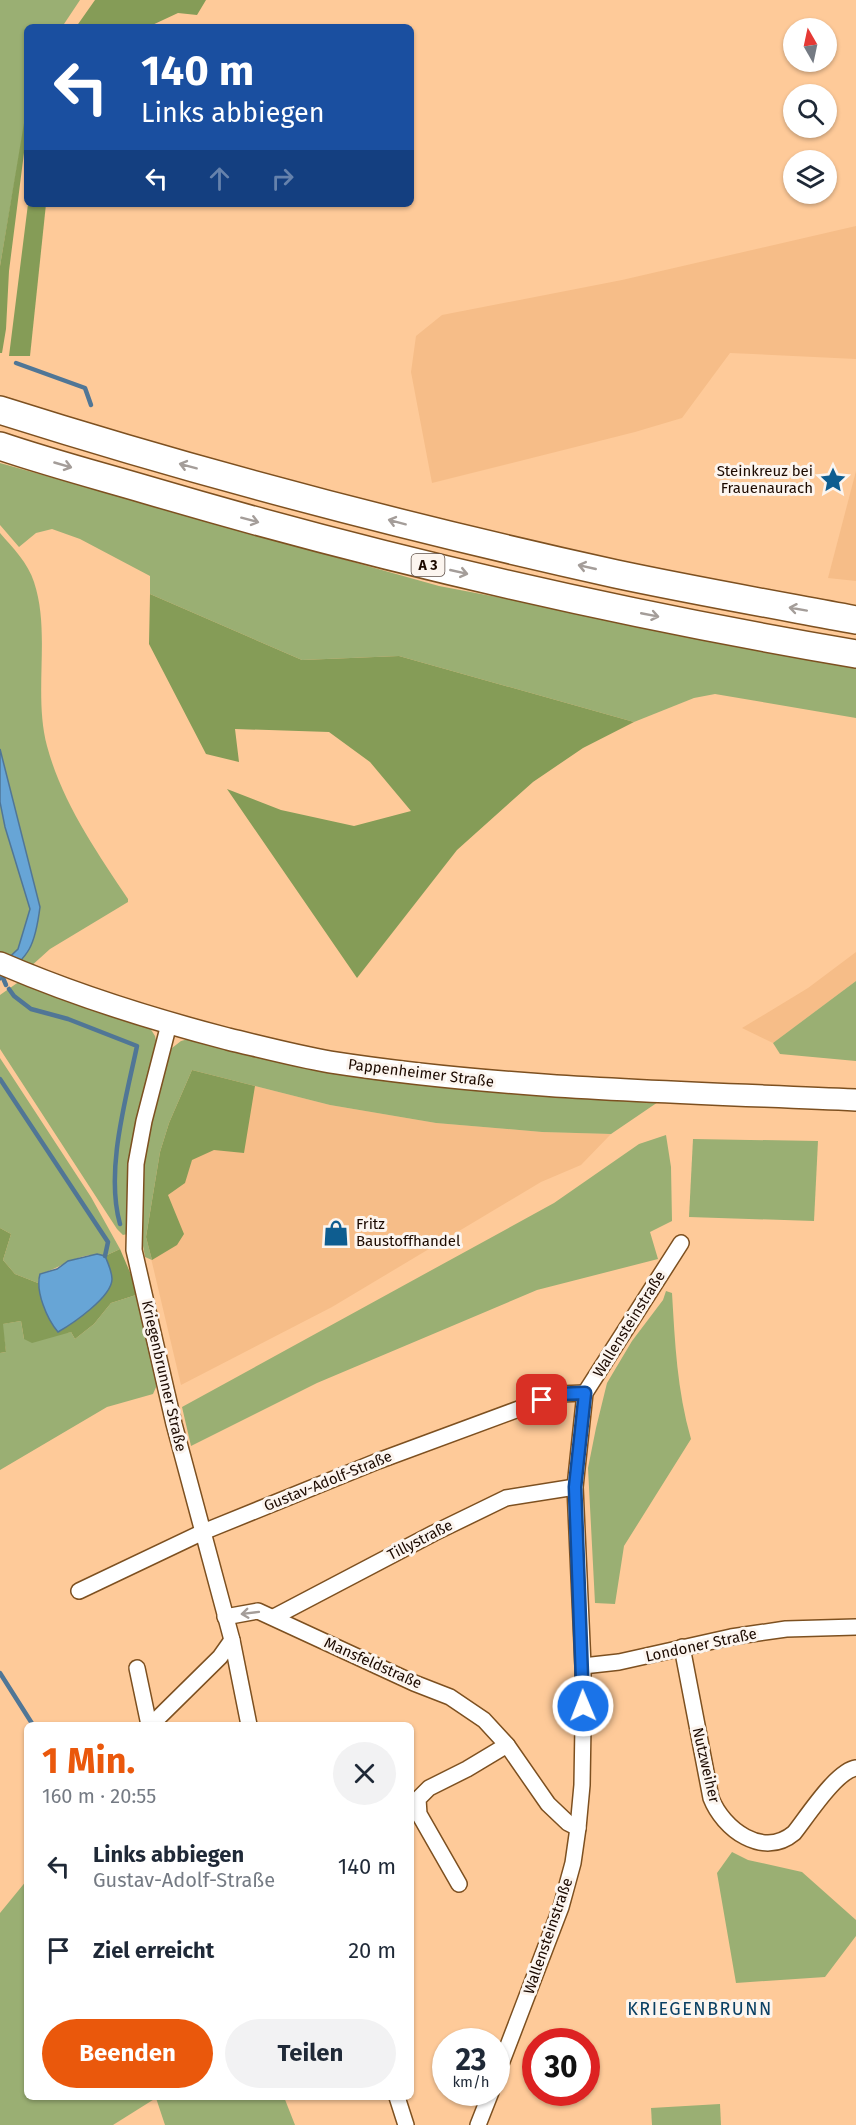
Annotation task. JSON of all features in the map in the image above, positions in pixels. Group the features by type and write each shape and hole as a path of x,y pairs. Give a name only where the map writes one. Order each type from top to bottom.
{"highway":[{"name":"A 3","path":"9,412 177,464 438,533 618,574 856,620"},
{"name":"A 3","path":"3,448 213,509 427,565 621,610 856,654"}],"street":[{"name":"Pappenheimer Straße","path":"0,963 40,980 169,1024 317,1059 402,1072 524,1084 856,1100"},
{"name":"Kriegenbrunner Straße","path":"169,1024 144,1121 136,1164 134,1250 174,1424 232,1640 248,1722"},
{"name":"Wallensteinstraße","path":"510,2040 561,1907 573,1863 578,1828 582,1785 583,1666 575,1487 585,1393 681,1243"},
{"name":"Gustav-Adolf-Straße","path":"79,1591 203,1532 378,1461 558,1394 585,1393"},
{"name":"Tillystraße","path":"274,1617 506,1498 575,1487"},
{"name":"Mansfeldstraße","path":"225,1617 258,1611 345,1652 450,1697 484,1720 507,1745 548,1804 568,1823 578,1828"},
{"name":"Londoner Straße","path":"583,1666 664,1653 731,1636 786,1629 856,1627"},
{"path":"153,1722 220,1657 232,1640"},
{"name":"Nutzweiher","path":"682,1647 711,1798 726,1823 740,1834 762,1843 778,1842 794,1833 839,1777 850,1769 856,1768"},
{"path":"137,1668 149,1722"},
{"path":"459,1884 419,1814 418,1799 429,1788 507,1745"},
{"path":"398,2100 406,2125"},
{"path":"478,2125 485,2106"}],"shaded area":[{"path":"856,226 856,359 730,353 682,418 432,483 411,372 416,336 442,315 622,280"},
{"path":"856,471 856,581 828,578"},
{"path":"856,952 856,981 773,1043 742,1028 808,988"},
{"path":"192,1070 330,1105 436,1123 542,1132 611,1134 581,1165 541,1182 332,1307 181,1385 146,1237"}],"green space":[{"path":"0,0 80,0 64,24 24,24 24,127 0,266"},
{"path":"95,0 206,0 197,15 178,13 154,24 78,24"},
{"path":"24,123 24,153 9,271 6,329 2,353 0,353 0,266"},
{"path":"28,207 46,207 30,356 9,356"},
{"path":"0,463 439,586 856,665 856,718 715,694 694,698 634,722 399,656 302,660 150,594 150,576 80,539 52,529 36,533 19,547 0,525"},
{"path":"0,533 28,568 39,602 42,642 41,705 43,726 53,767 81,826 128,899 128,902 50,949 29,968 20,963 40,907 0,749"},
{"path":"150,594 302,660 399,656 634,722 583,748 533,782 457,850 357,978 227,789 281,810 354,826 411,811 370,762 329,732 235,729 239,762 206,754 149,644"},
{"path":"0,802 5,827 30,909 18,949 9,958 0,954"},
{"path":"20,981 143,1025 150,1028 155,1036 158,1050 128,1164 129,1228 127,1234 123,1235 117,1229 0,1049 0,995"},
{"path":"856,981 856,1061 780,1054 773,1043"},
{"path":"192,1038 661,1100 611,1134 542,1132 436,1123 330,1105 192,1070 169,1123 160,1152 146,1237 152,1260 145,1257 140,1229 141,1173 145,1141 172,1048 181,1041"},
{"path":"0,1058 91,1197 120,1249 105,1256 88,1255 72,1260 40,1274 38,1283 15,1274 3,1260 11,1234 0,1228"},
{"path":"192,1070 255,1086 244,1153 214,1150 192,1160 185,1183 168,1195 184,1234 177,1245 152,1260 146,1237 160,1152 169,1123"},
{"path":"666,1135 671,1167 672,1221 650,1232 658,1259 537,1290 317,1383 191,1446 182,1407 554,1203 639,1144"},
{"path":"693,1139 818,1141 814,1221 689,1217"},
{"path":"0,1228 11,1234 3,1260 15,1274 38,1283 48,1315 58,1332 89,1310 108,1288 112,1280 105,1256 120,1249 138,1291 136,1295 111,1303 94,1324 75,1339 71,1332 32,1343 24,1339 21,1321 3,1324 6,1352 0,1353"},
{"path":"666,1291 672,1293 680,1384 691,1439 624,1546 615,1604 595,1603 588,1468 596,1428 607,1383 632,1341 663,1300"},
{"path":"136,1295 159,1378 153,1394 107,1407 0,1470 0,1353 6,1352 2,1324 21,1321 24,1339 71,1332 75,1339 94,1324 111,1303"},
{"path":"732,1852 748,1860 802,1872 856,1920 856,1936 825,1977 736,1983 717,1873"},
{"path":"24,1884 24,2100 153,2100 113,2125 0,2125 0,1913"},
{"path":"157,2100 285,2100 295,2125 165,2125"},
{"path":"720,2104 721,2125 652,2125 651,2108"}],"water":[{"path":"0,749 40,907 36,931 29,949 18,964 0,980 0,966 18,949 30,909 5,827 0,802"},
{"path":"97,1254 105,1256 111,1270 112,1279 106,1294 99,1302 58,1332 43,1304 39,1288 40,1274 57,1269 68,1261"}],"waterway":[{"path":"16,363 85,388 91,405"},
{"path":"3,978 6,985"},
{"path":"9,989 14,996 31,1009 68,1019 137,1046 116,1158 116,1203 120,1224"},
{"path":"0,1079 108,1242 105,1256"},
{"path":"0,1673 31,1722"}],"place":[{"name":"Steinkreuz bei Frauenaurach","path":"833,480"},
{"name":"Fritz Baustoffhandel","path":"336,1233"}],"district":[{"name":"KRIEGENBRUNN","path":"700,2009"}],"route":[{"path":"542,1400 558,1394 585,1393 575,1487 583,1706"}]}
